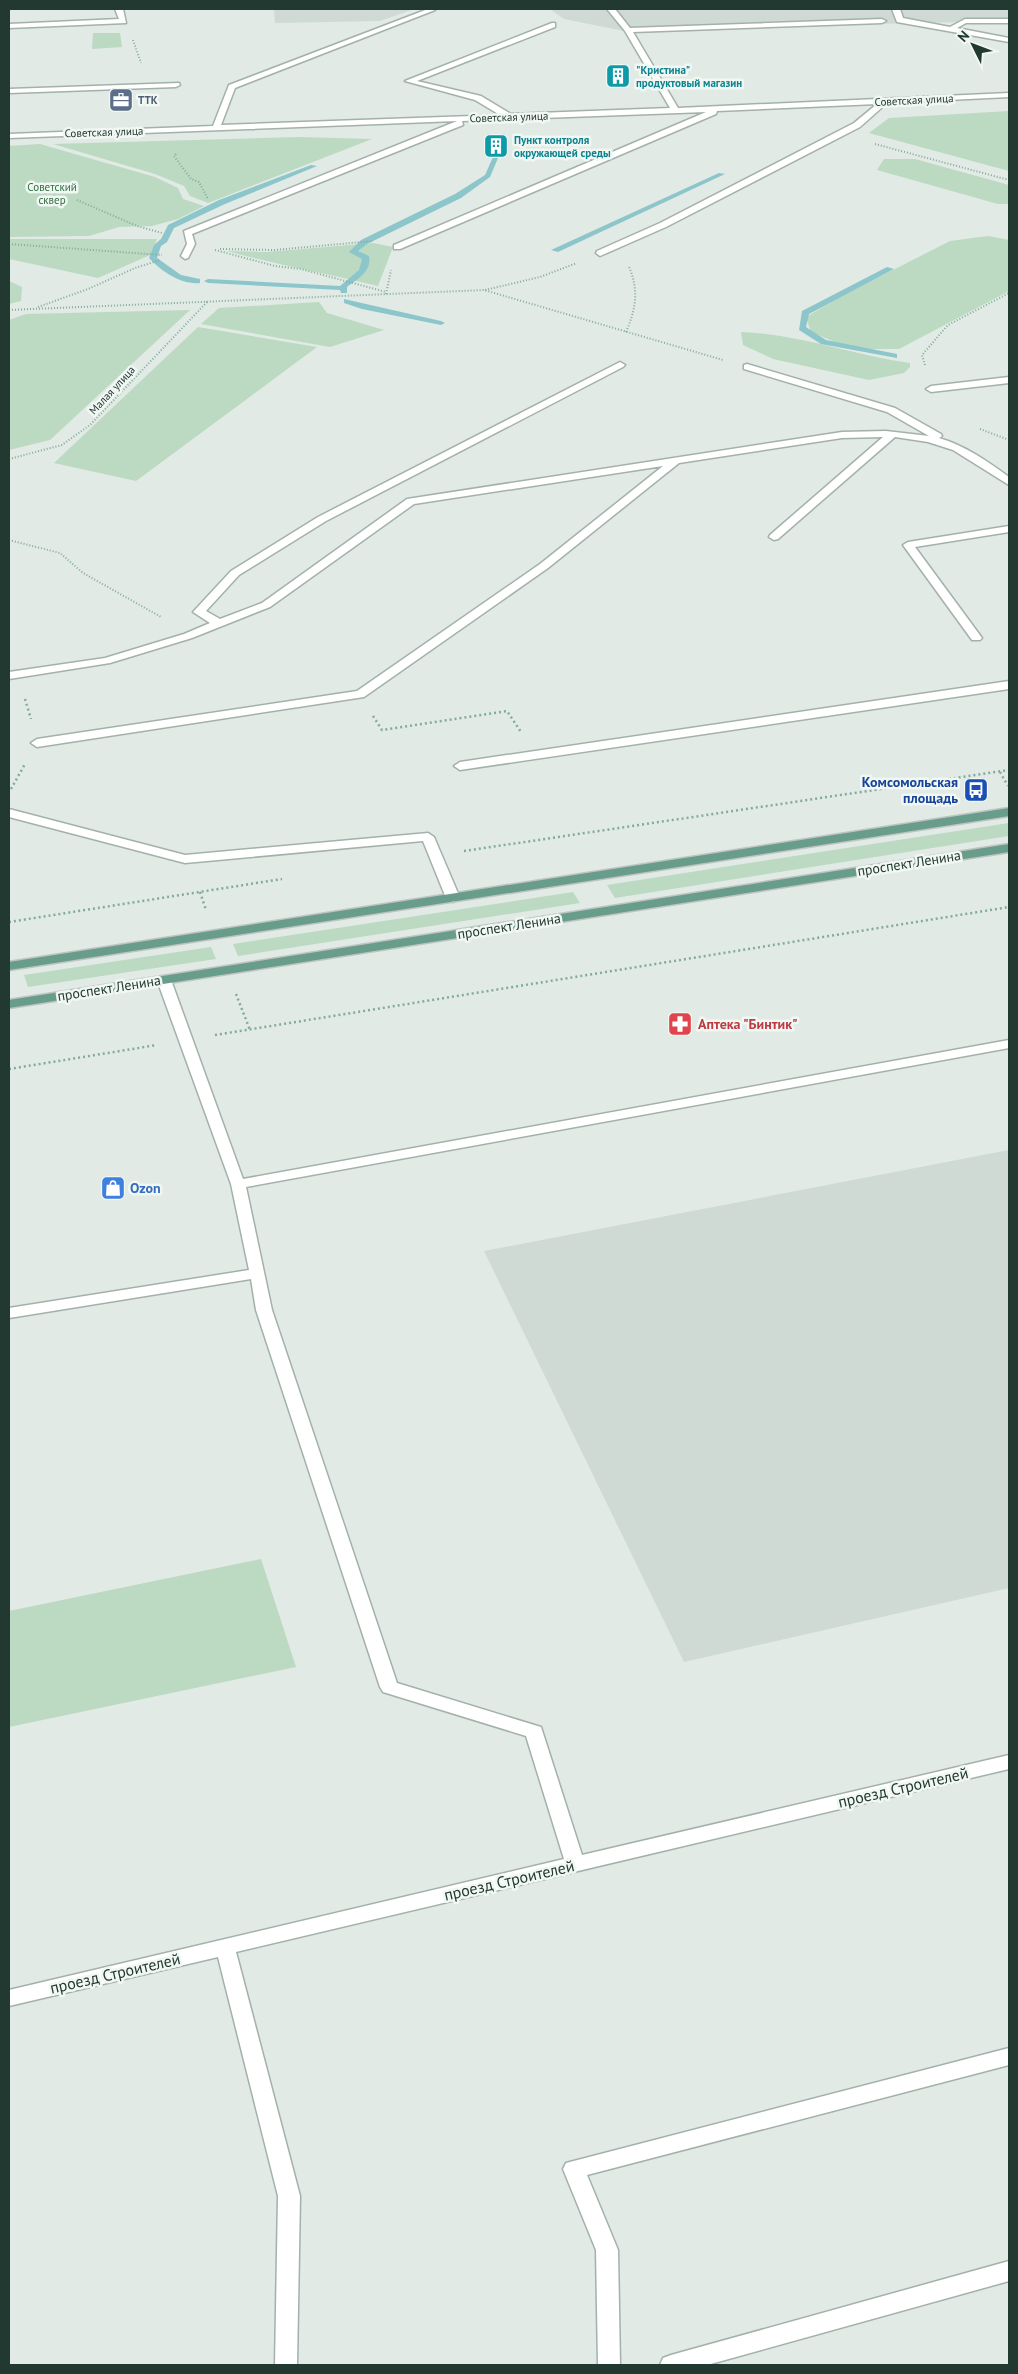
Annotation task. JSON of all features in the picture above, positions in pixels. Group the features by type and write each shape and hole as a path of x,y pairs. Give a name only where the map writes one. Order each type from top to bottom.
{"main road":[{"path":"9,966 1009,812"},
{"name":"проспект Ленина","path":"9,1004 1009,848"}],"street":[{"path":"9,26 122,21 119,9"},
{"path":"611,9 628,30 676,111"},
{"path":"896,9 900,20 953,28 1009,40"},
{"path":"216,128 232,87 431,10"},
{"path":"628,30 882,21"},
{"path":"953,28 965,21 1009,21"},
{"path":"509,117 478,98 409,82 552,25"},
{"path":"9,92 176,85"},
{"name":"Советская улица","path":"9,136 676,111 1009,95"},
{"path":"600,253 663,225 857,125 885,101"},
{"path":"397,246 718,109"},
{"path":"185,256 190,244 187,233 471,119"},
{"path":"220,624 199,612 235,573 262,555 322,519 620,365"},
{"path":"747,367 891,410 958,448 1009,482"},
{"path":"931,388 1009,380"},
{"path":"14,675 106,661 188,636 266,605 411,501 842,435 876,433 922,437 958,448"},
{"path":"774,537 892,434"},
{"path":"37,743 360,694 544,566 675,460"},
{"path":"976,638 908,545 1009,529"},
{"path":"460,766 1009,685"},
{"path":"9,812 185,859 428,837 453,898"},
{"path":"164,980 238,1184 258,1273 264,1310 389,1687 534,1732 575,1864"},
{"path":"238,1184 1009,1044"},
{"path":"9,1313 258,1273"},
{"name":"проезд Строителей","path":"9,1998 1009,1762"},
{"path":"225,1947 289,2196 286,2365"},
{"path":"609,2365 607,2250 574,2169 1009,2056"},
{"path":"671,2365 1009,2271"}],"path":[{"path":"838,134 1009,180"},
{"path":"180,150 174,156 191,179 199,182 212,206"},
{"path":"77,200 137,226 162,233"},
{"path":"386,292 301,270 275,266 210,248 274,250 373,241 397,246"},
{"path":"9,244 157,256"},
{"path":"9,310 484,290 540,277 600,253 626,261 634,276 637,298 635,311 626,332"},
{"path":"34,308 95,286 114,275 142,264 185,256"},
{"path":"484,290 747,367"},
{"path":"931,388 922,354 935,338 948,325 1009,293"},
{"name":"Малая улица","path":"9,459 62,445 90,425 207,302"},
{"path":"9,540 60,553 83,572 145,606 188,636"},
{"path":"9,793 37,743 14,675"},
{"path":"360,694 382,730 507,710 537,755"},
{"path":"436,855 1009,770"},
{"path":"1000,772 1009,789"},
{"path":"9,922 289,878"},
{"path":"9,1069 1009,907"}],"shaded area":[{"path":"274,9 414,9 380,21 275,23"},
{"path":"550,9 1009,9 1009,21 634,33 564,19"},
{"path":"1009,1150 1009,1588 684,1662 484,1251"}],"green space":[{"path":"93,33 120,33 122,47 92,49"},
{"path":"1009,111 1009,171 869,133 889,118"},
{"path":"300,137 372,139 208,203 190,196 184,186 155,174 53,144"},
{"name":"Советский сквер","path":"40,144 155,177 178,188 183,199 204,206 178,219 152,226 119,227 89,236 9,237 9,146"},
{"path":"884,159 915,159 1009,185 1009,204 998,204 877,170"},
{"path":"988,236 1009,240 1009,291 899,349 864,349 835,342 811,332 806,317 840,297 950,241"},
{"path":"9,239 157,239 150,255 98,278 9,259"},
{"path":"373,243 393,247 378,286 227,251 266,252"},
{"path":"9,281 22,287 21,301 9,304"},
{"path":"319,302 327,313 384,330 330,347 201,324 219,308"},
{"path":"190,310 50,440 9,450 9,320 26,314"},
{"path":"198,327 317,347 136,481 54,463"},
{"path":"741,332 805,341 910,363 910,367 904,373 869,380 773,359 743,345"},
{"path":"1009,823 1009,836 615,898 607,885"},
{"path":"573,892 580,903 238,956 233,944"},
{"path":"211,947 216,959 28,987 24,975"},
{"path":"261,1559 296,1667 9,1727 9,1611"}],"waterway":[{"path":"344,291 343,286 359,275 364,268 366,258 353,252 364,242 458,196 488,176 495,158"},
{"path":"197,281 184,279 173,274 153,258 158,245 164,240 171,227 222,202 313,166"},
{"path":"555,250 721,174"},
{"path":"890,269 805,313 802,328 824,342 894,356"},
{"path":"208,281 343,288"},
{"path":"347,301 362,307 441,323"}],"place":[{"name":"\"Кристина\" продуктовый магазин","path":"618,76"},
{"name":"ТТК","path":"121,100"},
{"name":"Пункт контроля окружающей среды","path":"496,146"},
{"name":"Комсомольская площадь","path":"976,790"},
{"name":"Аптека \"Бинтик\"","path":"680,1024"},
{"name":"Ozon","path":"113,1188"}]}
